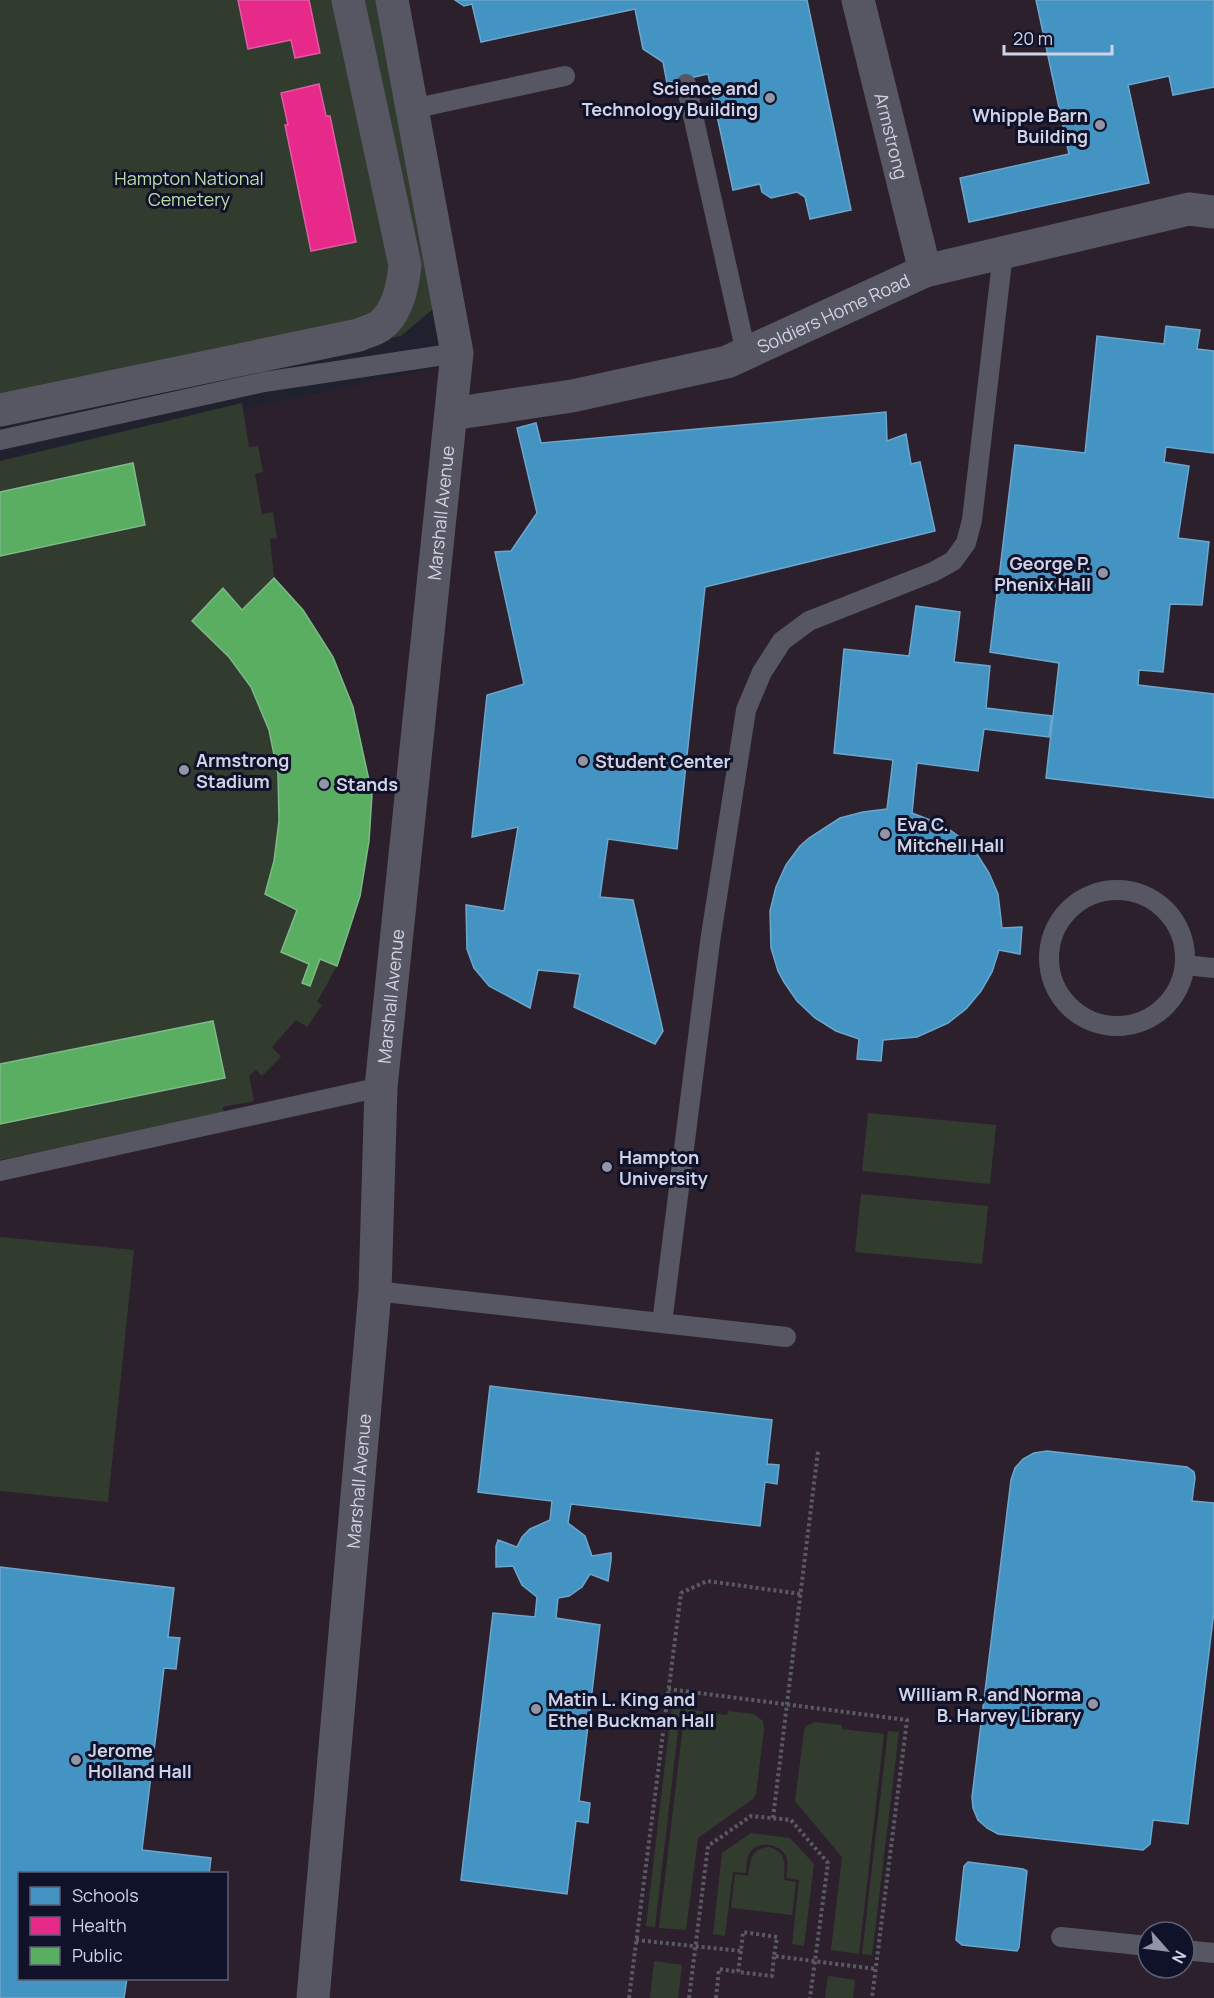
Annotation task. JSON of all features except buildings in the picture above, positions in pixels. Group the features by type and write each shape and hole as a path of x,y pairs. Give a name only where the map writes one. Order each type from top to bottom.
{"street":[{"path":"0,410 359,335 381,325 393,310 403,289 405,265 348,0"},
{"name":"Marshall Avenue","path":"313,1998 375,1291 381,1087 457,353 392,0"},
{"name":"Armstrong","path":"858,0 925,271"},
{"name":"Soldiers Home Road","path":"451,414 572,396 727,362 925,271 1189,209 1214,212"}],"lane":[{"path":"412,109 566,76"},
{"path":"686,84 746,353"},
{"path":"662,1323 710,942 746,710 762,672 782,641 809,621 933,572 952,561 966,543 972,520 1003,253"},
{"path":"0,440 264,381 457,353"},
{"path":"1106,890 1126,890 1147,896 1164,908 1177,925 1184,944 1185,965 1180,986 1168,1003 1152,1016 1133,1024 1113,1026 1092,1022 1074,1011 1061,997 1052,980 1049,961 1051,942 1058,924 1070,908 1086,897 1106,890"},
{"path":"1185,965 1214,968"},
{"path":"0,1171 381,1087"},
{"path":"375,1291 786,1337"},
{"path":"1061,1936 1136,1945"},
{"path":"1196,1951 1214,1953"}],"path":[{"path":"773,1818 818,1450"},
{"path":"629,1998 681,1593 707,1581 801,1594"},
{"path":"668,1689 907,1720 873,1998"},
{"path":"689,1998 708,1846 751,1816 791,1820 828,1863 810,1998"},
{"path":"716,1998 719,1969 738,1972 772,1976 777,1937 743,1932 738,1972"},
{"path":"636,1940 741,1951"},
{"path":"774,1956 876,1969"}],"shaded area":[{"name":"Hampton University","path":"376,0 1214,0 1214,1998 0,1998 0,460 450,365"}],"green space":[{"name":"Hampton National Cemetery","path":"0,0 376,0 439,304 401,336 0,420"},
{"name":"Armstrong Stadium","path":"242,403 249,447 258,446 263,472 255,474 262,514 273,512 277,538 270,539 274,578 303,610 333,657 353,707 372,794 369,841 360,896 337,966 317,1002 322,1005 307,1027 296,1020 272,1047 281,1057 262,1076 256,1070 249,1076 254,1101 223,1107 224,1115 0,1160 0,461"},
{"path":"868,1113 996,1125 990,1184 862,1171"},
{"path":"861,1194 988,1206 982,1264 855,1252"},
{"path":"0,1237 134,1250 108,1502 0,1491"},
{"path":"672,1704 681,1705 655,1927 646,1926"},
{"path":"685,1709 727,1715 728,1711 754,1714 763,1721 764,1729 756,1794 753,1799 698,1838 686,1930 659,1928"},
{"path":"815,1722 842,1725 842,1729 884,1734 859,1954 831,1950 842,1857 795,1801 804,1731 806,1726"},
{"path":"888,1731 899,1732 872,1955 862,1954"},
{"path":"751,1833 790,1838 814,1864 804,1946 792,1944 799,1880 786,1878 785,1854 777,1847 767,1845 752,1850 748,1858 746,1873 733,1872 725,1936 713,1934 722,1853"},
{"path":"769,1847 779,1852 784,1860 784,1880 796,1882 792,1915 731,1908 735,1874 748,1876 752,1856 758,1850"},
{"path":"654,1961 682,1965 678,1998 650,1998"},
{"path":"828,1976 855,1980 853,1998 825,1998"}],"place":[{"name":"Science and Technology Building","path":"770,98"},
{"name":"Whipple Barn Building","path":"1100,125"},
{"name":"George P. Phenix Hall","path":"1103,573"},
{"name":"Student Center","path":"583,761"},
{"name":"Armstrong Stadium","path":"184,770"},
{"name":"Stands","path":"324,784"},
{"name":"Eva C. Mitchell Hall","path":"885,834"},
{"name":"Hampton University","path":"607,1167"},
{"name":"William R. and Norma B. Harvey Library","path":"1093,1704"},
{"name":"Matin L. King and Ethel Buckman Hall","path":"536,1709"},
{"name":"Jerome Holland Hall","path":"76,1760"}]}
